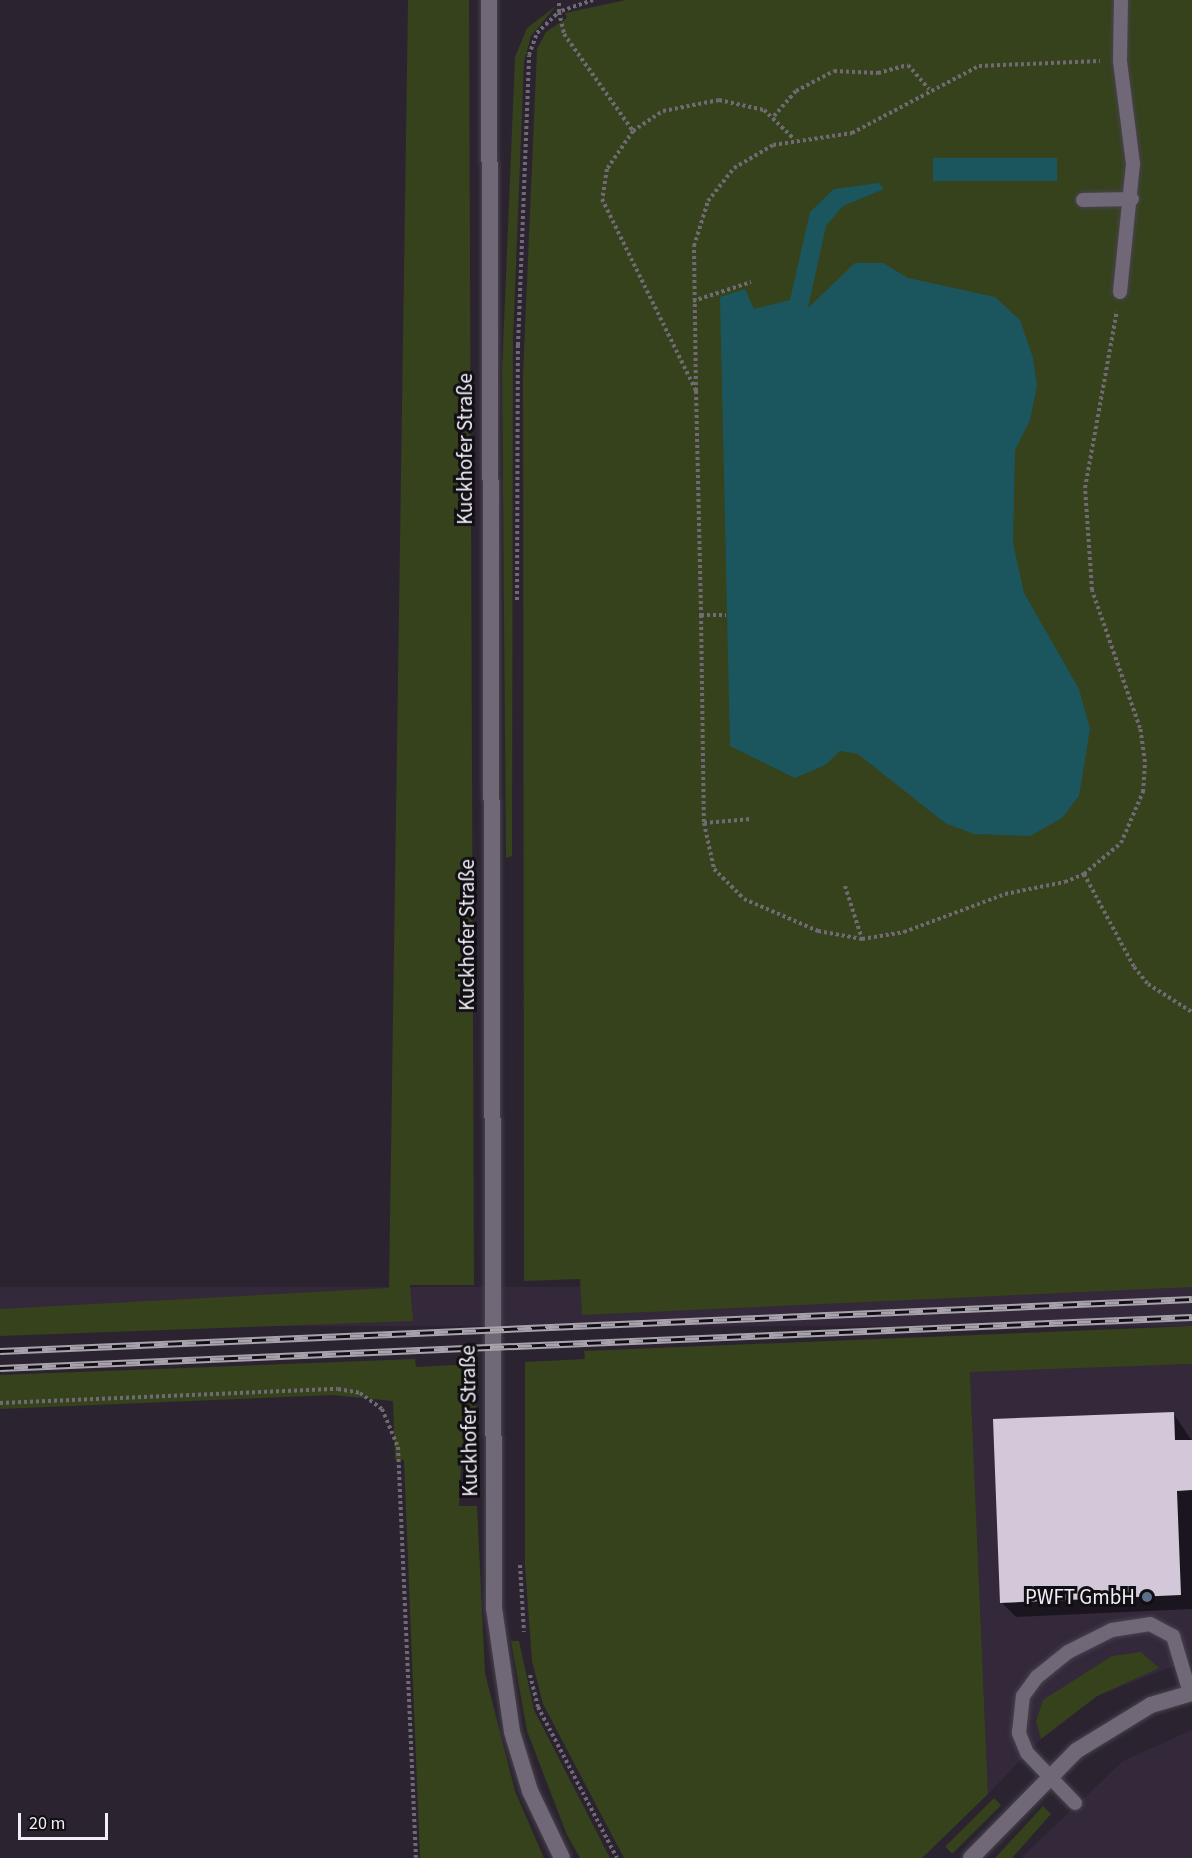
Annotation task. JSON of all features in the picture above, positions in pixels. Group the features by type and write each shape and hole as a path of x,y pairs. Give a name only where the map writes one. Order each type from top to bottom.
{"main road":[{"name":"Kuckhofer Straße","path":"489,0 494,1608 520,1761 561,1858"},
{"path":"971,1858 1049,1776 1111,1726 1191,1693"}],"lane":[{"path":"1120,291 1132,199 1130,134 1120,61 1121,0"},
{"path":"1083,200 1132,199"},
{"path":"1075,1803 1027,1753 1018,1716 1037,1677 1068,1652 1131,1624 1164,1628 1173,1636 1191,1693"}],"path":[{"path":"559,0 564,34 633,131"},
{"path":"517,610 518,345 529,55 541,27 559,12 593,0"},
{"path":"1120,61 979,66 929,89 852,133 794,139 752,154 708,201 694,246 693,301 704,823 714,869 744,899 818,931 862,939 904,932 959,909 1084,874 1106,859 1133,823 1144,772 1140,728 1102,628 1086,550 1089,448 1120,291"},
{"path":"774,116 802,87 834,71 878,73 908,65 929,89"},
{"path":"696,391 602,199 607,169 633,131 663,111 708,99 743,103 774,116 794,139"},
{"path":"693,301 751,282"},
{"path":"701,615 726,615"},
{"path":"704,823 751,819"},
{"path":"1084,874 1134,967 1148,984 1192,1012"},
{"path":"845,886 862,939"},
{"path":"0,1403 338,1389 360,1393 382,1409 398,1447 416,1858"},
{"path":"520,1561 524,1639"},
{"path":"528,1670 538,1707 617,1858"}],"shaded area":[{"path":"0,1287 1192,1287 1192,1326 0,1326"},
{"path":"1192,1364 1192,1659 1097,1696 1041,1739 988,1794 970,1371"},
{"path":"1192,1730 1192,1858 1021,1858 1123,1761"}],"green space":[{"path":"408,0 469,0 474,1285 410,1285 413,1321 0,1336 0,1309 389,1288"},
{"path":"626,0 1192,0 1192,1287 582,1315 580,1279 524,1281 523,375 537,49 546,32 567,18 565,13"},
{"path":"556,6 531,36 524,62 513,340 512,856 506,858 502,372 515,57 527,28"},
{"path":"1192,1326 1192,1364 970,1372 988,1794 922,1858 624,1858 543,1704 532,1661 525,1566 525,1362 585,1359 584,1351"},
{"path":"415,1359 416,1367 475,1364 476,1406 462,1445 459,1506 477,1506 485,1673 515,1791 544,1858 420,1858 404,1460 395,1459 393,1401 333,1395 0,1409 0,1375"},
{"path":"511,1641 519,1641 534,1710 610,1858 580,1858 567,1835 527,1731"},
{"path":"1141,1652 1159,1668 1097,1696 1041,1739 1036,1721 1043,1700 1112,1656"},
{"path":"994,1798 1001,1805 952,1854 945,1847"},
{"path":"1043,1806 1051,1814 1012,1858 995,1858"}],"water":[{"path":"933,158 1057,158 1057,181 933,181"},
{"path":"879,183 884,189 843,206 826,226 808,308 855,263 883,263 908,278 995,297 1020,320 1033,358 1037,386 1030,420 1015,450 1013,543 1024,593 1079,689 1090,729 1079,796 1062,818 1030,836 974,834 945,823 858,754 840,751 825,765 795,778 730,746 720,297 745,289 754,309 790,300 810,212 834,189"}],"building":[{"path":"1174,1412 1175,1440 1192,1440 1192,1490 1177,1491 1181,1595 1000,1603 993,1419"}],"railway":[{"path":"0,1351 1192,1299"},
{"path":"0,1368 1192,1317"}],"place":[{"name":"PWFT GmbH","path":"1147,1597"}]}
